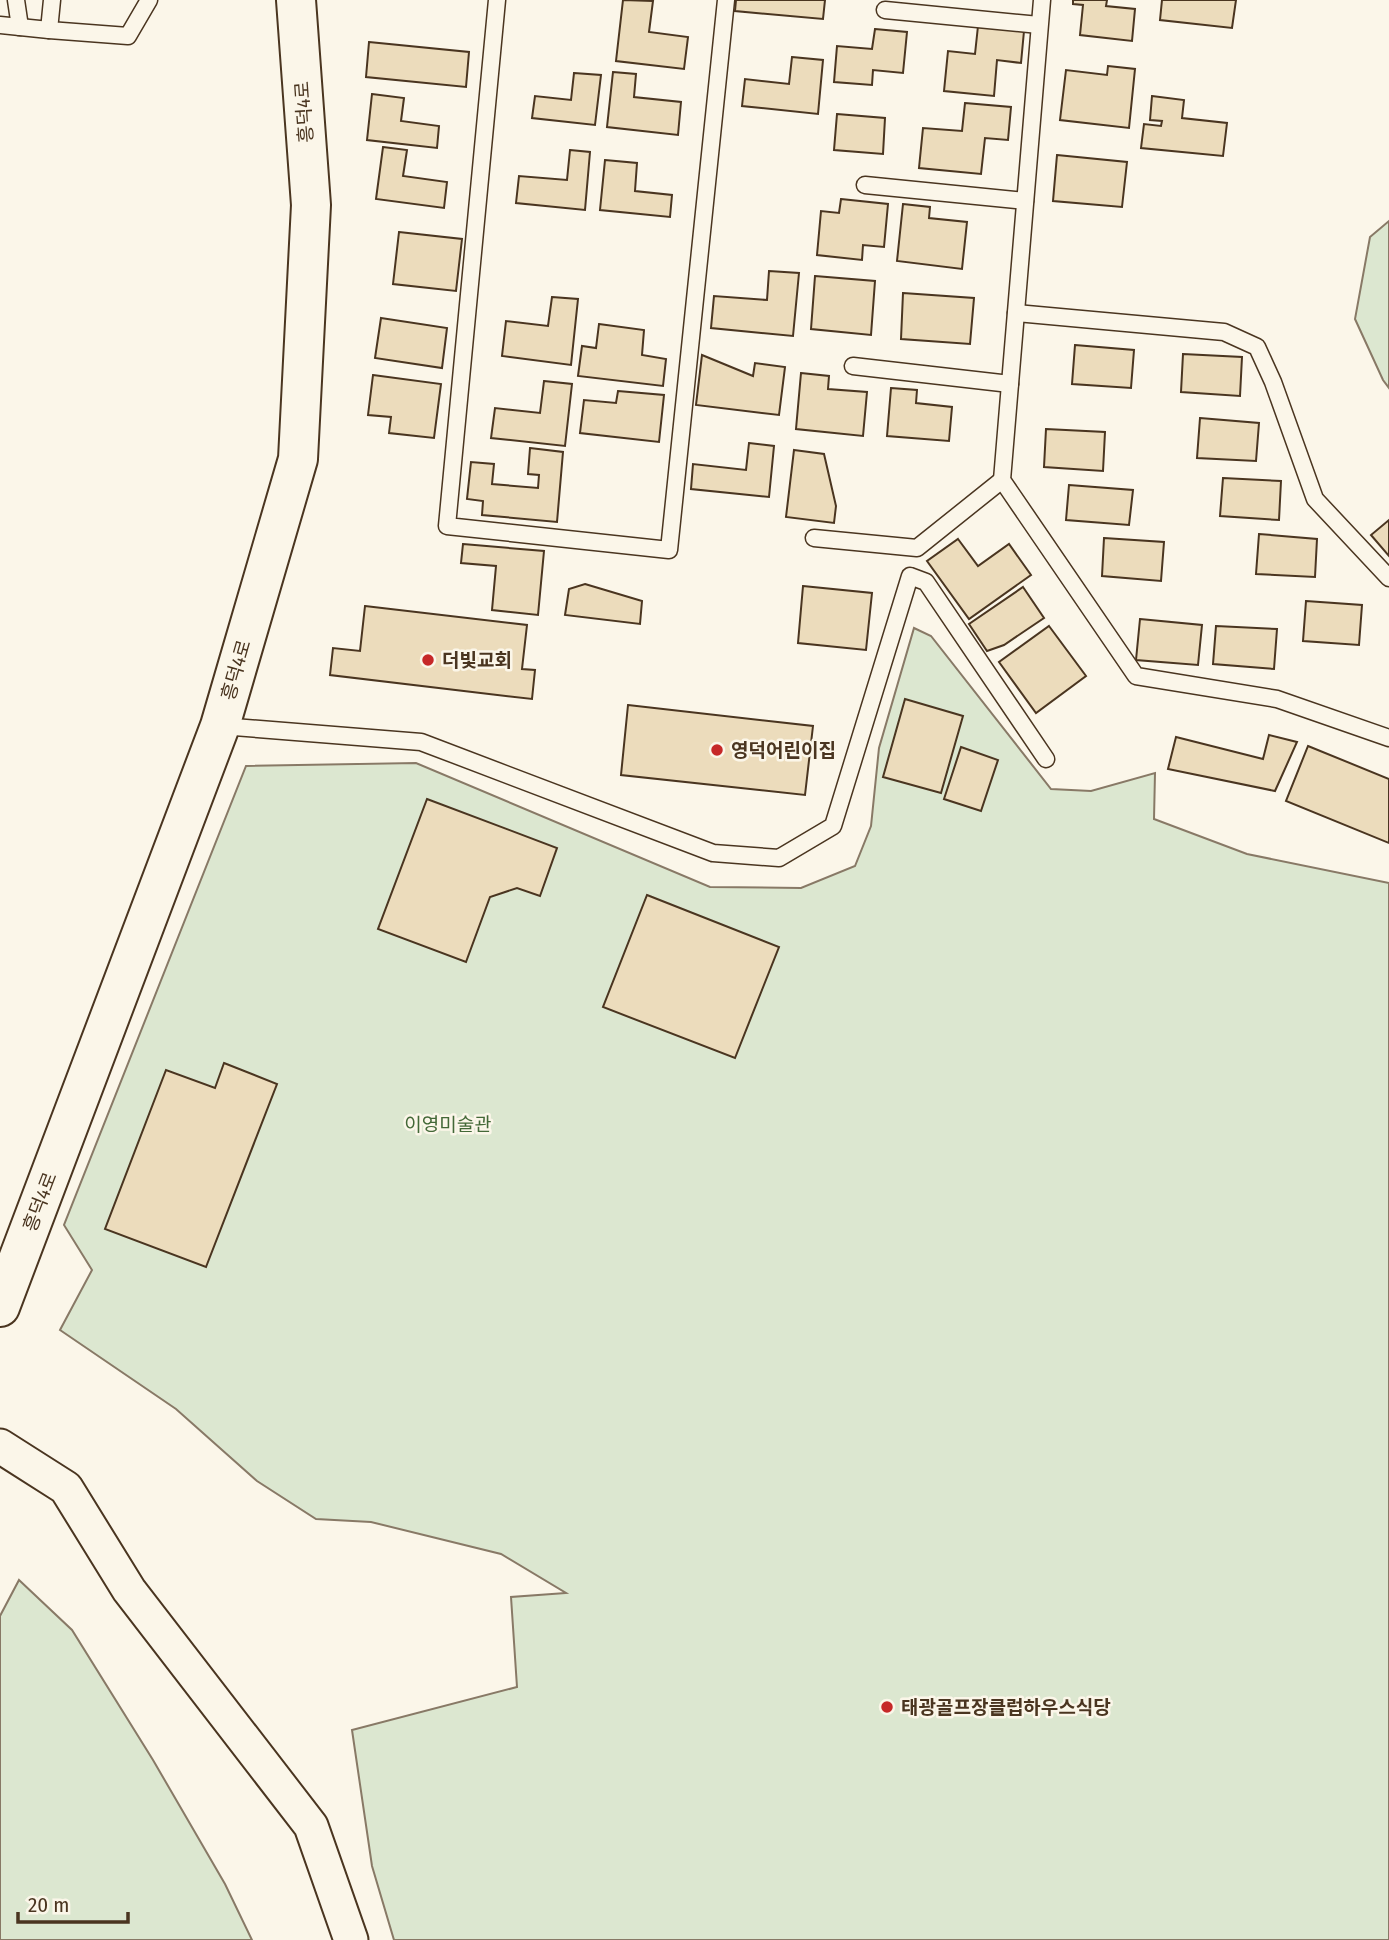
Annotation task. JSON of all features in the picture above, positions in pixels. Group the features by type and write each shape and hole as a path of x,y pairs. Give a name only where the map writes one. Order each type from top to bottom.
{"street":[{"name":"흥덕4로","path":"0,1307 220,726 298,459 311,205 296,0"},
{"path":"0,1446 66,1488 129,1590 311,1826 351,1940"}],"lane":[{"path":"16,0 20,27"},
{"path":"49,30 52,0"},
{"path":"0,25 128,36 149,0"},
{"path":"497,0 447,526 669,550 726,0"},
{"path":"1042,0 1002,480 1136,676 1277,699 1389,738"},
{"path":"885,10 1040,25"},
{"path":"865,185 1025,201"},
{"path":"1016,313 1224,331 1257,347 1273,382 1315,499 1389,578"},
{"path":"853,366 1010,384"},
{"path":"814,538 917,548 1002,480"},
{"path":"220,726 421,742 713,853 779,858 833,826 910,576 926,582 1046,759"}],"green space":[{"path":"1389,221 1389,388 1355,319 1370,237"},
{"name":"이영미술관","path":"914,628 931,636 1051,789 1091,791 1155,773 1154,819 1247,854 1389,883 1389,1940 394,1940 372,1866 352,1730 517,1687 511,1597 566,1593 501,1554 371,1522 316,1519 257,1481 176,1409 60,1330 92,1270 64,1225 246,766 416,763 710,887 801,888 855,866 871,826 879,748"},
{"path":"19,1580 72,1630 153,1760 225,1884 252,1940 0,1940 0,1616"}],"building":[{"path":"623,0 653,1 649,32 688,37 684,69 616,61"},
{"path":"736,0 825,0 823,19 735,11"},
{"path":"1073,0 1107,0 1106,6 1135,9 1132,41 1080,35 1083,5 1073,4"},
{"path":"1162,0 1236,0 1232,28 1160,20"},
{"path":"978,26 1024,31 1021,63 997,60 994,96 944,91 948,51 975,54"},
{"path":"875,29 907,32 903,73 873,70 872,85 834,82 837,46 872,49"},
{"path":"369,42 469,52 466,87 366,77"},
{"path":"792,57 823,60 818,114 742,106 745,79 789,84"},
{"path":"1108,66 1135,69 1129,128 1060,120 1066,70 1107,75"},
{"path":"613,72 636,74 634,97 681,102 678,135 607,127"},
{"path":"574,73 601,75 595,125 532,118 535,96 571,100"},
{"path":"372,94 404,98 401,121 439,126 437,148 367,140"},
{"path":"1152,96 1184,100 1182,118 1227,123 1223,156 1141,148 1144,124 1161,126 1162,121 1150,120"},
{"path":"965,103 1011,107 1008,140 985,138 981,174 919,168 923,128 962,131"},
{"path":"837,114 885,118 883,154 834,150"},
{"path":"383,147 407,150 403,176 447,182 444,208 376,199"},
{"path":"570,150 590,152 585,210 516,203 519,176 567,180"},
{"path":"1057,155 1127,162 1122,207 1053,201"},
{"path":"605,160 637,163 635,191 672,195 670,217 600,210"},
{"path":"841,199 888,204 884,247 863,245 862,260 817,255 821,211 839,213"},
{"path":"903,204 930,207 929,218 967,222 962,269 897,261"},
{"path":"399,232 462,239 456,291 393,284"},
{"path":"769,271 799,273 793,336 711,328 714,296 767,300"},
{"path":"815,276 875,281 871,335 811,329"},
{"path":"903,293 974,298 970,344 901,339"},
{"path":"552,297 578,299 571,365 502,356 506,321 548,326"},
{"path":"381,318 447,328 442,368 375,358"},
{"path":"599,324 644,330 642,355 666,359 663,386 578,376 582,346 596,348"},
{"path":"1075,345 1134,350 1131,388 1072,384"},
{"path":"1183,354 1242,357 1240,396 1181,392"},
{"path":"702,355 753,376 755,363 785,367 779,415 696,405"},
{"path":"801,373 829,376 828,389 867,392 863,436 796,429"},
{"path":"373,375 441,384 434,438 389,433 391,417 368,415"},
{"path":"544,381 572,384 565,446 491,438 495,408 540,413"},
{"path":"891,388 917,390 916,403 952,407 949,441 887,436"},
{"path":"618,391 664,395 659,442 580,433 584,400 616,403"},
{"path":"1200,418 1259,423 1256,461 1197,458"},
{"path":"1046,429 1105,432 1103,471 1044,467"},
{"path":"749,443 774,446 769,497 691,489 693,464 746,470"},
{"path":"530,448 563,452 557,522 482,515 483,501 467,499 471,462 494,464 492,484 538,488 539,475 528,474"},
{"path":"794,450 824,454 836,506 834,523 786,517"},
{"path":"1223,478 1281,481 1279,520 1220,516"},
{"path":"1069,485 1133,490 1129,525 1066,520"},
{"path":"1389,520 1389,556 1371,535"},
{"path":"1259,534 1317,539 1315,577 1256,574"},
{"path":"1104,538 1164,542 1161,581 1102,576"},
{"path":"958,539 978,566 1009,544 1031,575 969,619 927,561"},
{"path":"463,544 544,551 538,615 492,610 496,566 461,563"},
{"path":"585,584 642,601 640,624 565,615 569,589"},
{"path":"803,586 872,593 866,650 798,643"},
{"path":"1023,587 1044,618 1004,645 987,651 969,624"},
{"path":"1306,601 1362,605 1359,645 1303,641"},
{"name":"더빛교회","path":"365,606 527,625 522,669 535,670 532,699 330,675 333,648 360,651"},
{"path":"1140,619 1202,625 1198,665 1136,660"},
{"path":"1049,626 1086,676 1036,713 999,662"},
{"path":"1216,626 1277,629 1274,669 1213,664"},
{"path":"905,699 963,716 941,793 883,777"},
{"name":"영덕어린이집","path":"628,705 813,726 805,795 621,775"},
{"path":"1269,735 1297,742 1275,791 1168,769 1176,737 1263,759"},
{"path":"1308,746 1389,779 1389,843 1286,801"},
{"path":"961,747 998,760 981,811 944,799"},
{"path":"427,799 557,848 540,896 517,888 490,897 466,962 378,929"},
{"path":"647,895 779,947 735,1058 603,1007"},
{"path":"224,1063 277,1084 206,1267 105,1229 166,1070 215,1088"}],"place":[{"name":"더빛교회","path":"428,660"},
{"name":"영덕어린이집","path":"717,750"},
{"name":"태광골프장클럽하우스식당","path":"887,1707"}]}
